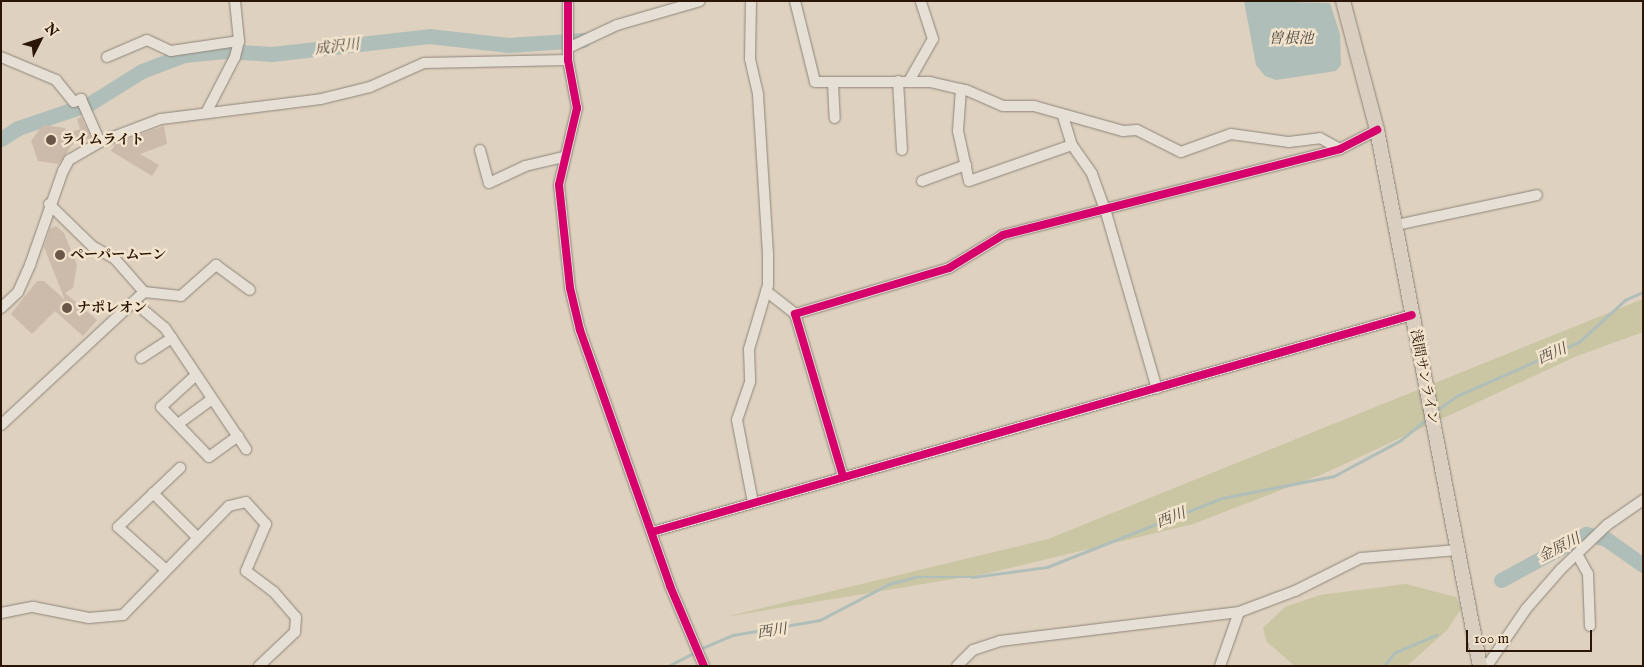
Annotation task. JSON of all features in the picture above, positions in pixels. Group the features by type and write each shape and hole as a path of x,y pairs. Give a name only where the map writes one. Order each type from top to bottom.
{"main road":[{"name":"浅間サンライン","path":"1343,1 1377,130 1480,666"}],"street":[{"path":"206,113 235,57 238,43 235,1"},
{"path":"568,1 568,60 577,108 563,157 559,185 562,242 580,330 652,532 704,666"},
{"path":"567,46 617,25 700,1"},
{"path":"751,1 748,24 758,94 766,291 749,349 750,382 737,420 753,502"},
{"path":"795,1 815,82 833,85 904,81 961,89 1003,106 1034,106 1063,116 1123,131 1137,130 1181,152 1231,134 1289,142 1320,138 1340,149"},
{"path":"902,150 904,81 933,39 921,1"},
{"path":"107,57 147,40 171,51 238,43"},
{"path":"1,57 56,80 74,102 84,106 100,142"},
{"path":"1,308 18,292 30,265 49,204 70,160 100,142 161,119 321,99 370,87 424,63 568,60"},
{"path":"833,85 835,118"},
{"path":"961,89 958,131 969,181 1072,145"},
{"path":"1063,116 1072,145 1092,174 1105,209 1157,389"},
{"path":"795,314 950,268 1003,235 1340,149 1377,130"},
{"path":"480,150 489,183 563,157"},
{"path":"922,181 966,165"},
{"path":"1396,225 1537,195"},
{"path":"49,204 92,246 115,258 144,292 181,296 216,265 250,290"},
{"path":"766,291 795,314 843,476"},
{"path":"1,425 144,292"},
{"path":"134,302 172,338 246,449"},
{"path":"652,532 1412,315"},
{"path":"141,358 172,338"},
{"path":"196,374 161,407 209,457 238,436"},
{"path":"178,424 212,398"},
{"path":"164,569 118,527 180,468"},
{"path":"153,493 196,536"},
{"path":"1487,666 1526,609 1576,554 1601,531 1643,500"},
{"path":"1,613 33,607 89,618 115,617 135,606 164,569 196,536 239,502 251,505 266,524 246,571 274,592 296,617 295,632 259,666"},
{"path":"957,666 973,650 1000,641 1239,612 1295,591 1361,558 1458,550"},
{"path":"1576,554 1588,574 1590,626"},
{"path":"1220,666 1239,612"}],"shaded area":[{"path":"1643,299 1643,332 1577,356 1325,473 1193,524 989,573 725,617 1048,539"},
{"path":"1406,584 1456,597 1461,609 1447,630 1407,666 1295,666 1267,642 1263,628 1285,607 1320,595"}],"water":[{"name":"曽根池","path":"1244,1 1330,3 1340,34 1341,65 1336,71 1276,80 1265,76 1256,65"}],"building":[{"name":"ライムライト","path":"81,117 91,138 72,145 59,164 38,161 31,141 43,125 65,128 67,134 80,129 77,119"},
{"path":"164,126 167,144 140,154 159,165 152,176 111,151 116,143"},
{"path":"56,226 64,233 77,265 73,288 65,293 97,320 83,336 55,311 32,334 11,314 37,281 44,281 65,300 44,247 50,229"}],"waterway":[{"name":"成沢川","path":"1,139 18,128 89,104 142,71 184,55 225,51 272,54 429,36 508,45 583,40"},
{"name":"西川","path":"1436,411 1457,396 1579,342 1625,300 1643,292"},
{"name":"西川","path":"700,649 733,635 820,620 889,584 916,577 972,577 1047,567 1222,498 1334,476 1401,440 1428,418"},
{"name":"金原川","path":"1501,580 1586,534 1606,539 1643,565"},
{"name":"金原川","path":"1384,666 1394,653 1436,635"},
{"name":"西川","path":"668,666 695,652"}],"cycle path":[{"path":"568,1 568,60 577,108 559,185 570,288 580,330 670,586 704,666"},
{"path":"843,476 795,314 949,268 1003,235 1340,149 1377,130"},
{"path":"652,532 1412,315"}],"place":[{"name":"ライムライト","path":"51,140"},
{"name":"ペーパームーン","path":"60,255"},
{"name":"ナポレオン","path":"67,308"}]}
